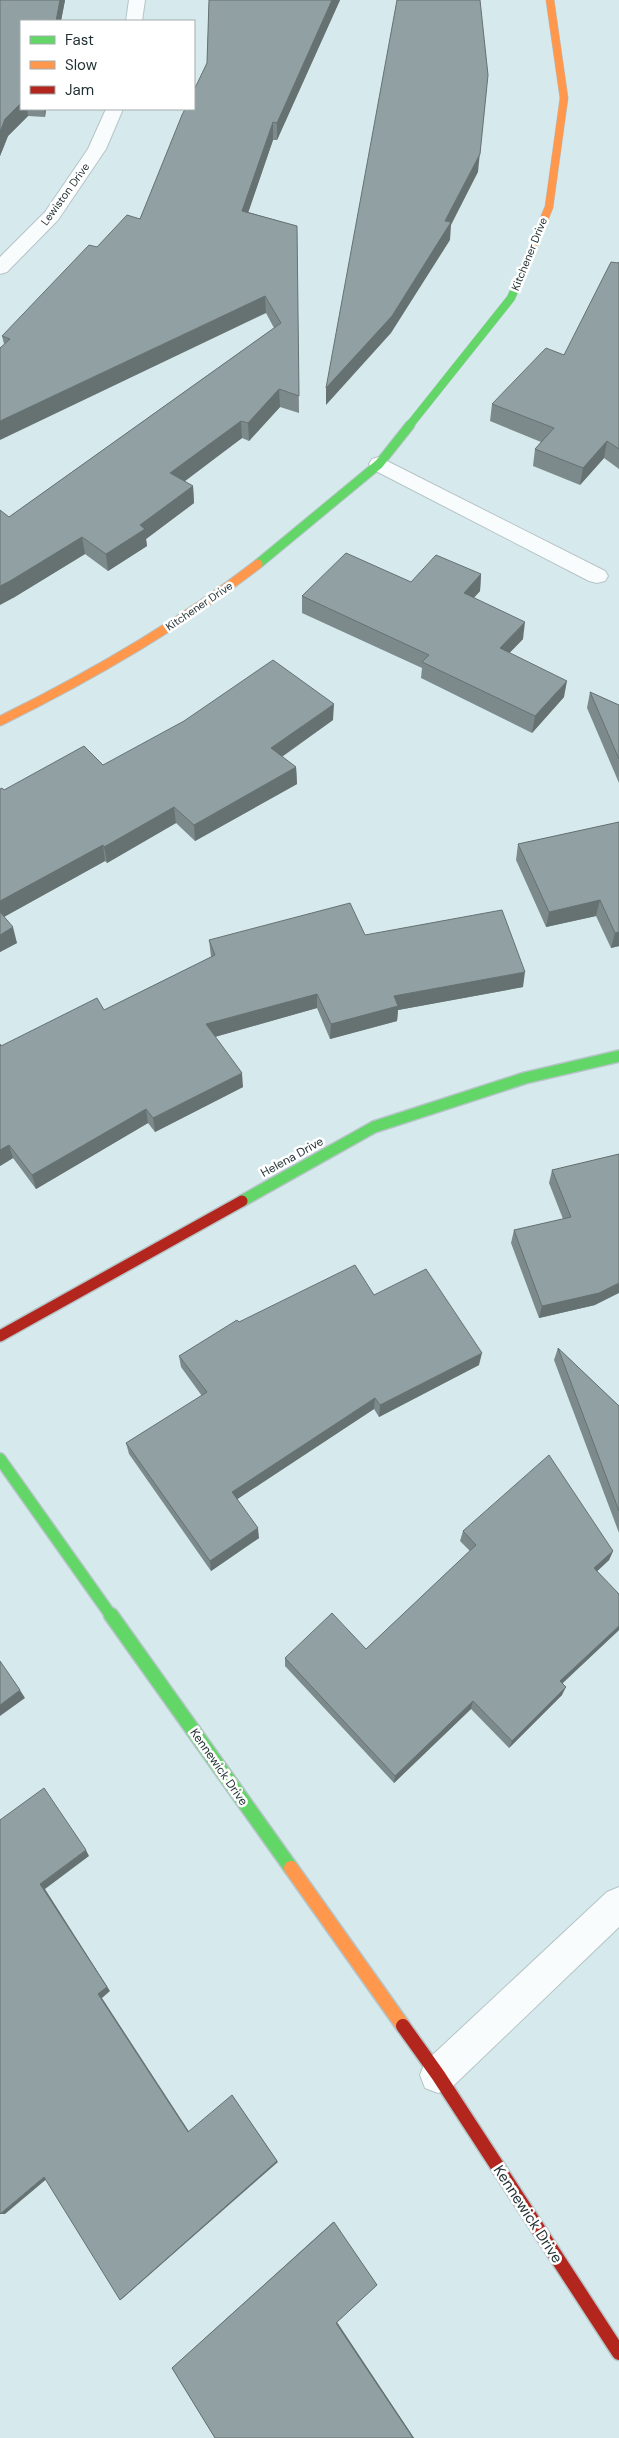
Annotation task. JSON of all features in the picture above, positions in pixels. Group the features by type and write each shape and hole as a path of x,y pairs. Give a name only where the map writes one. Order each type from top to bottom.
{"street":[{"path":"134,20 137,0"},
{"name":"Kitchener Drive","path":"0,721 71,686 217,597 379,464 511,298 548,206 564,98 550,0"},
{"name":"Lewiston Drive","path":"0,268 52,216 97,149 114,110"},
{"path":"379,464 597,576"},
{"name":"Helena Drive","path":"0,1336 374,1127 525,1078 619,1056"},
{"name":"Kennewick Drive","path":"0,1459 438,2075 619,2353"},
{"path":"438,2075 619,1904"}],"building":[{"path":"0,0 60,0 56,20 20,20 20,104 5,119 0,132"},
{"path":"209,0 332,0 277,123 273,122 242,211 297,226 299,396 279,389 248,423 241,421 170,473 193,486 140,525 145,529 106,554 82,537 0,586 0,510 9,517 281,323 265,296 0,421 0,348 10,339 2,336 89,245 97,247 127,215 140,219 184,110 195,110 195,88 207,63"},
{"path":"397,0 480,0 488,75 480,154 445,221 451,222 392,316 326,388"},
{"path":"611,262 619,262 619,449 607,441 583,468 535,449 554,428 492,404 546,348 564,355"},
{"path":"346,553 411,582 436,555 481,574 464,593 525,622 500,648 567,681 535,716 422,662 429,655 302,596"},
{"path":"273,660 334,704 271,748 296,767 194,825 174,807 104,847 103,845 0,901 0,789 4,790 84,746 103,765 184,721"},
{"path":"590,692 619,705 619,759"},
{"path":"619,822 619,932 615,933 600,900 549,912 518,844"},
{"path":"350,903 365,935 502,910 525,972 394,996 398,1006 331,1024 317,994 206,1024 242,1073 153,1118 146,1109 32,1175 9,1145 0,1150 0,1044 1,1046 97,998 104,1010 215,955 209,940"},
{"path":"0,912 13,927 0,935"},
{"path":"619,1154 619,1283 599,1293 542,1306 514,1230 571,1217 552,1170"},
{"path":"355,1265 374,1295 426,1269 482,1353 380,1405 375,1398 232,1492 258,1528 210,1561 126,1443 207,1392 179,1356 237,1320 239,1322"},
{"path":"558,1348 619,1406 619,1511"},
{"path":"549,1455 613,1551 594,1568 619,1594 619,1626 560,1681 566,1687 512,1741 473,1701 395,1776 285,1658 332,1613 366,1649 476,1545 463,1531"},
{"path":"0,1661 20,1690 0,1705"},
{"path":"44,1788 86,1850 40,1884 107,1987 98,1994 188,2132 232,2095 277,2161 120,2300 44,2177 0,2214 0,1820"},
{"path":"334,2222 377,2285 336,2323 413,2438 215,2438 172,2368"}],"traffic: fast":[{"path":"258,564 379,464 511,298 524,268"},
{"path":"242,1201 374,1127 525,1078 619,1056"},
{"path":"0,1459 291,1868"}],"traffic: slow":[{"path":"524,268 549,207 564,98 550,0"},
{"path":"0,721 134,650 197,609 258,564"},
{"path":"291,1868 403,2026"}],"traffic: jam":[{"path":"0,1336 242,1201"},
{"path":"403,2026 438,2075 619,2353"}]}
